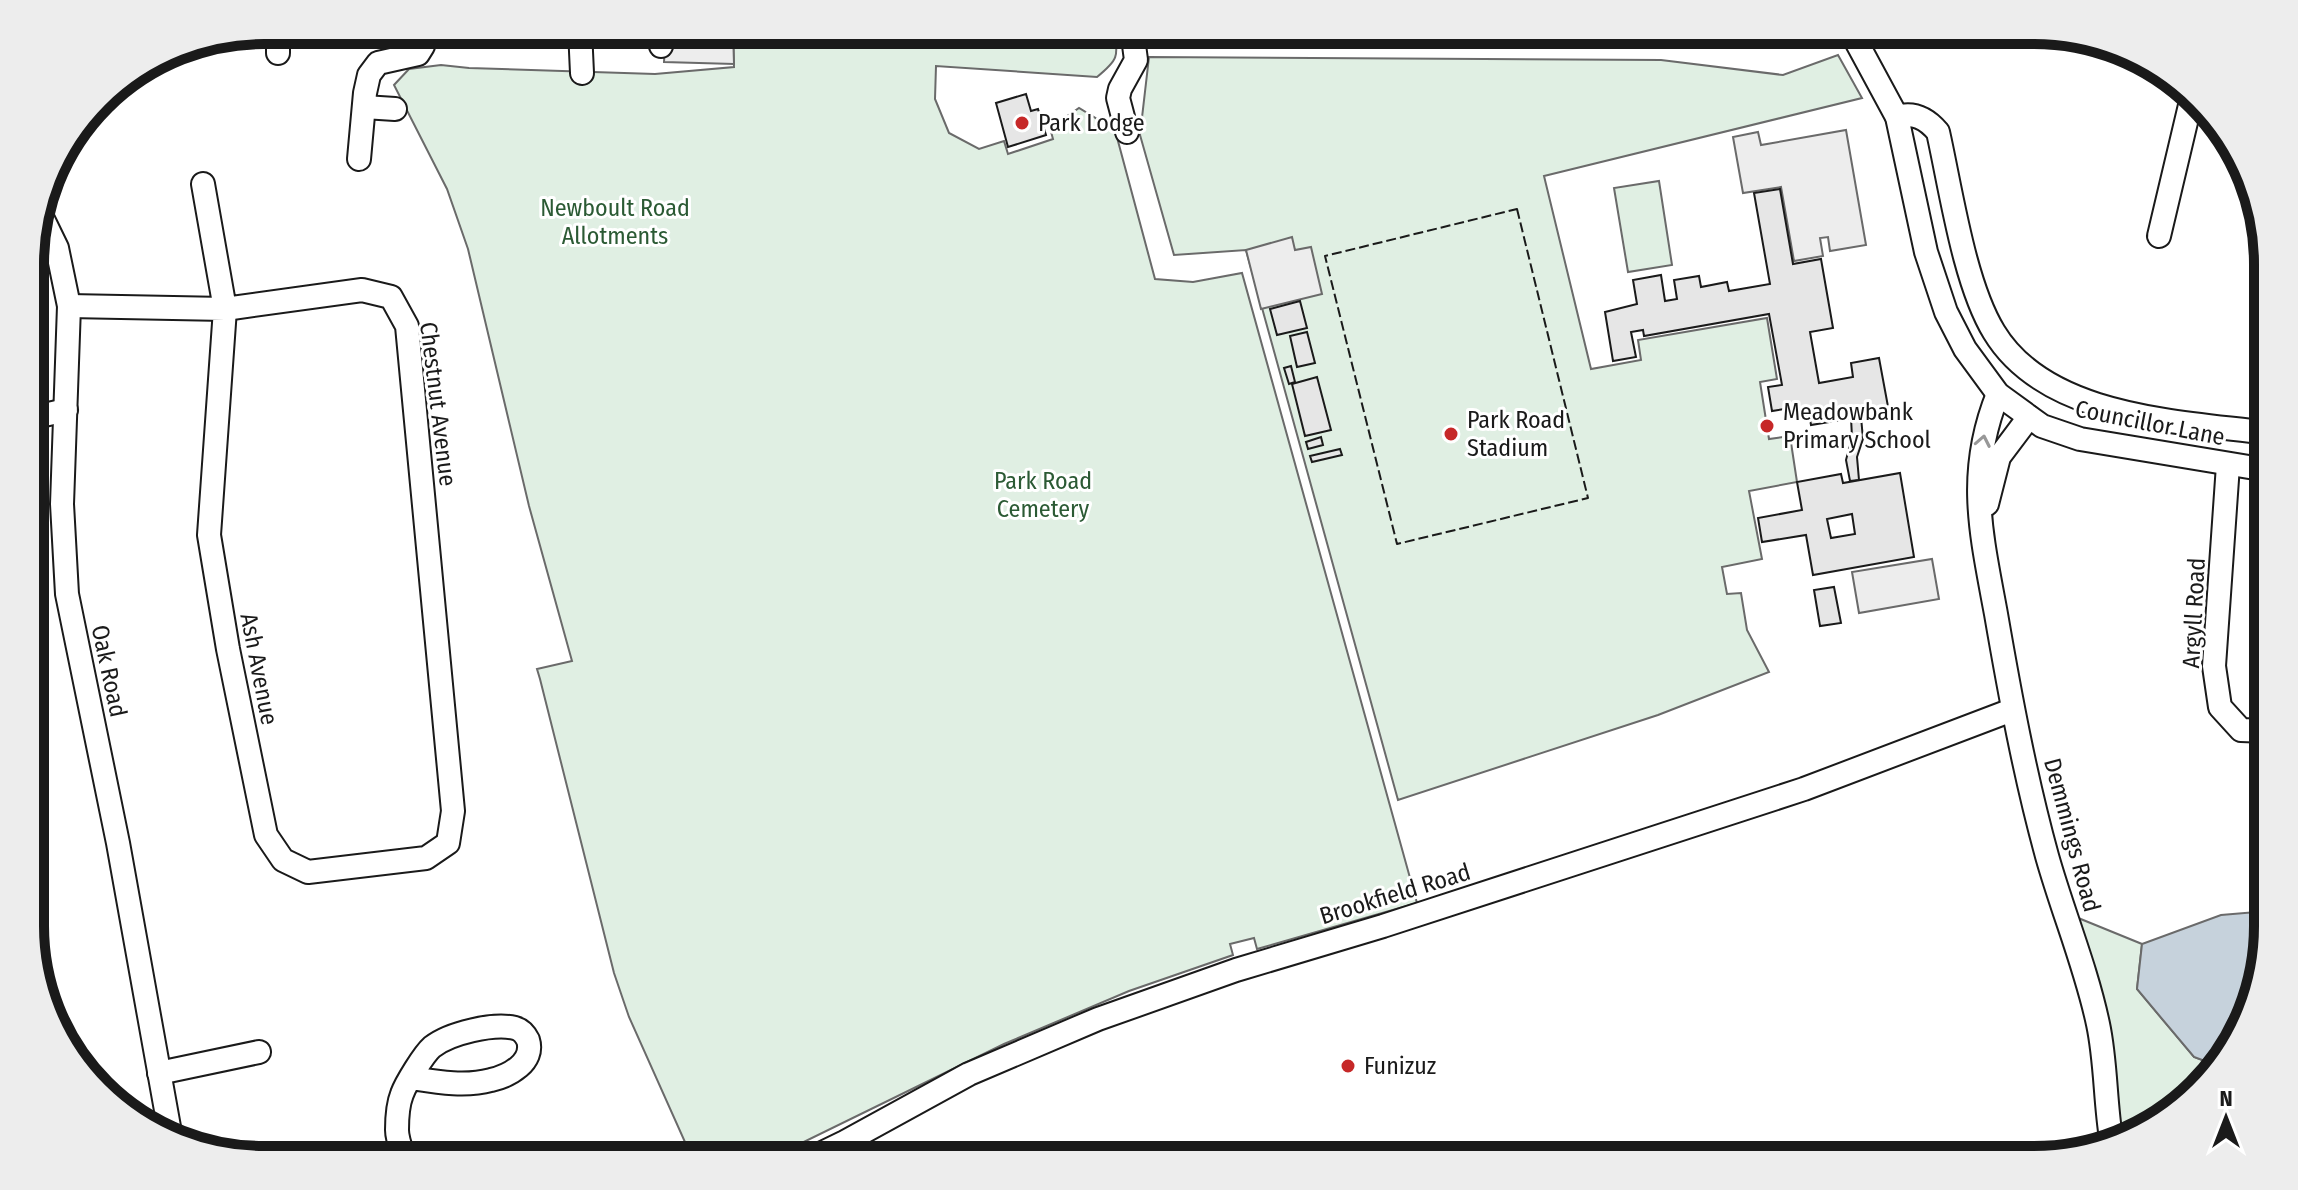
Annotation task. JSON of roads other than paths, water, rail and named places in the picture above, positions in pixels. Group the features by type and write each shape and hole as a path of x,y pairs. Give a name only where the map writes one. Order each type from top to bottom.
{"street":[{"path":"359,159 369,75 378,63 418,54 423,44"},
{"path":"581,44 582,73"},
{"path":"1127,132 1118,98 1136,60 1134,44"},
{"name":"Councillor Lane","path":"1858,44 1897,117 1926,252 1946,312 1965,349 1998,394 2042,426 2080,439 2254,468"},
{"path":"364,107 395,109"},
{"path":"2159,236 2189,109"},
{"name":"Councillor Lane","path":"1897,117 1909,113 1929,121 1938,132 1978,297 1995,334 2025,369 2056,389 2095,405 2254,431"},
{"name":"Ash Avenue","path":"203,184 225,309 209,535 228,649 266,835 283,860 308,872 426,858 448,843"},
{"name":"Oak Road","path":"48,229 57,248 69,306 62,504 67,594 118,843 168,1124"},
{"name":"Chestnut Avenue","path":"69,306 225,309 362,290 391,297 407,326 453,811 448,843"},
{"name":"Demmings Road","path":"1998,394 1981,445 1977,491 1983,545 2012,710 2048,857 2082,962 2098,1025 2110,1131"},
{"path":"44,415 66,410"},
{"name":"Demmings Road","path":"1983,545 1991,484 1999,457 2029,417"},
{"name":"Argyll Road","path":"2228,465 2214,666 2220,707 2241,730 2254,730"},
{"name":"Brookfield Road","path":"837,1146 969,1074 1098,1019 1236,970 1804,789 2012,710"},
{"path":"400,1146 396,1134 401,1095 411,1078 431,1048 461,1032 485,1028 515,1028 526,1034 530,1047 526,1061 510,1074 491,1081 460,1083 411,1078"},
{"path":"159,1073 259,1052"}],"place":[{"name":"Park Lodge","path":"1022,123"},
{"name":"Meadowbank Primary School","path":"1767,426"},
{"name":"Park Road Stadium","path":"1451,434"},
{"name":"Funizuz","path":"1348,1066"}],"park label":[{"name":"Newboult Road Allotments","path":"615,222"},
{"name":"Park Road Cemetery","path":"1043,495"}]}
